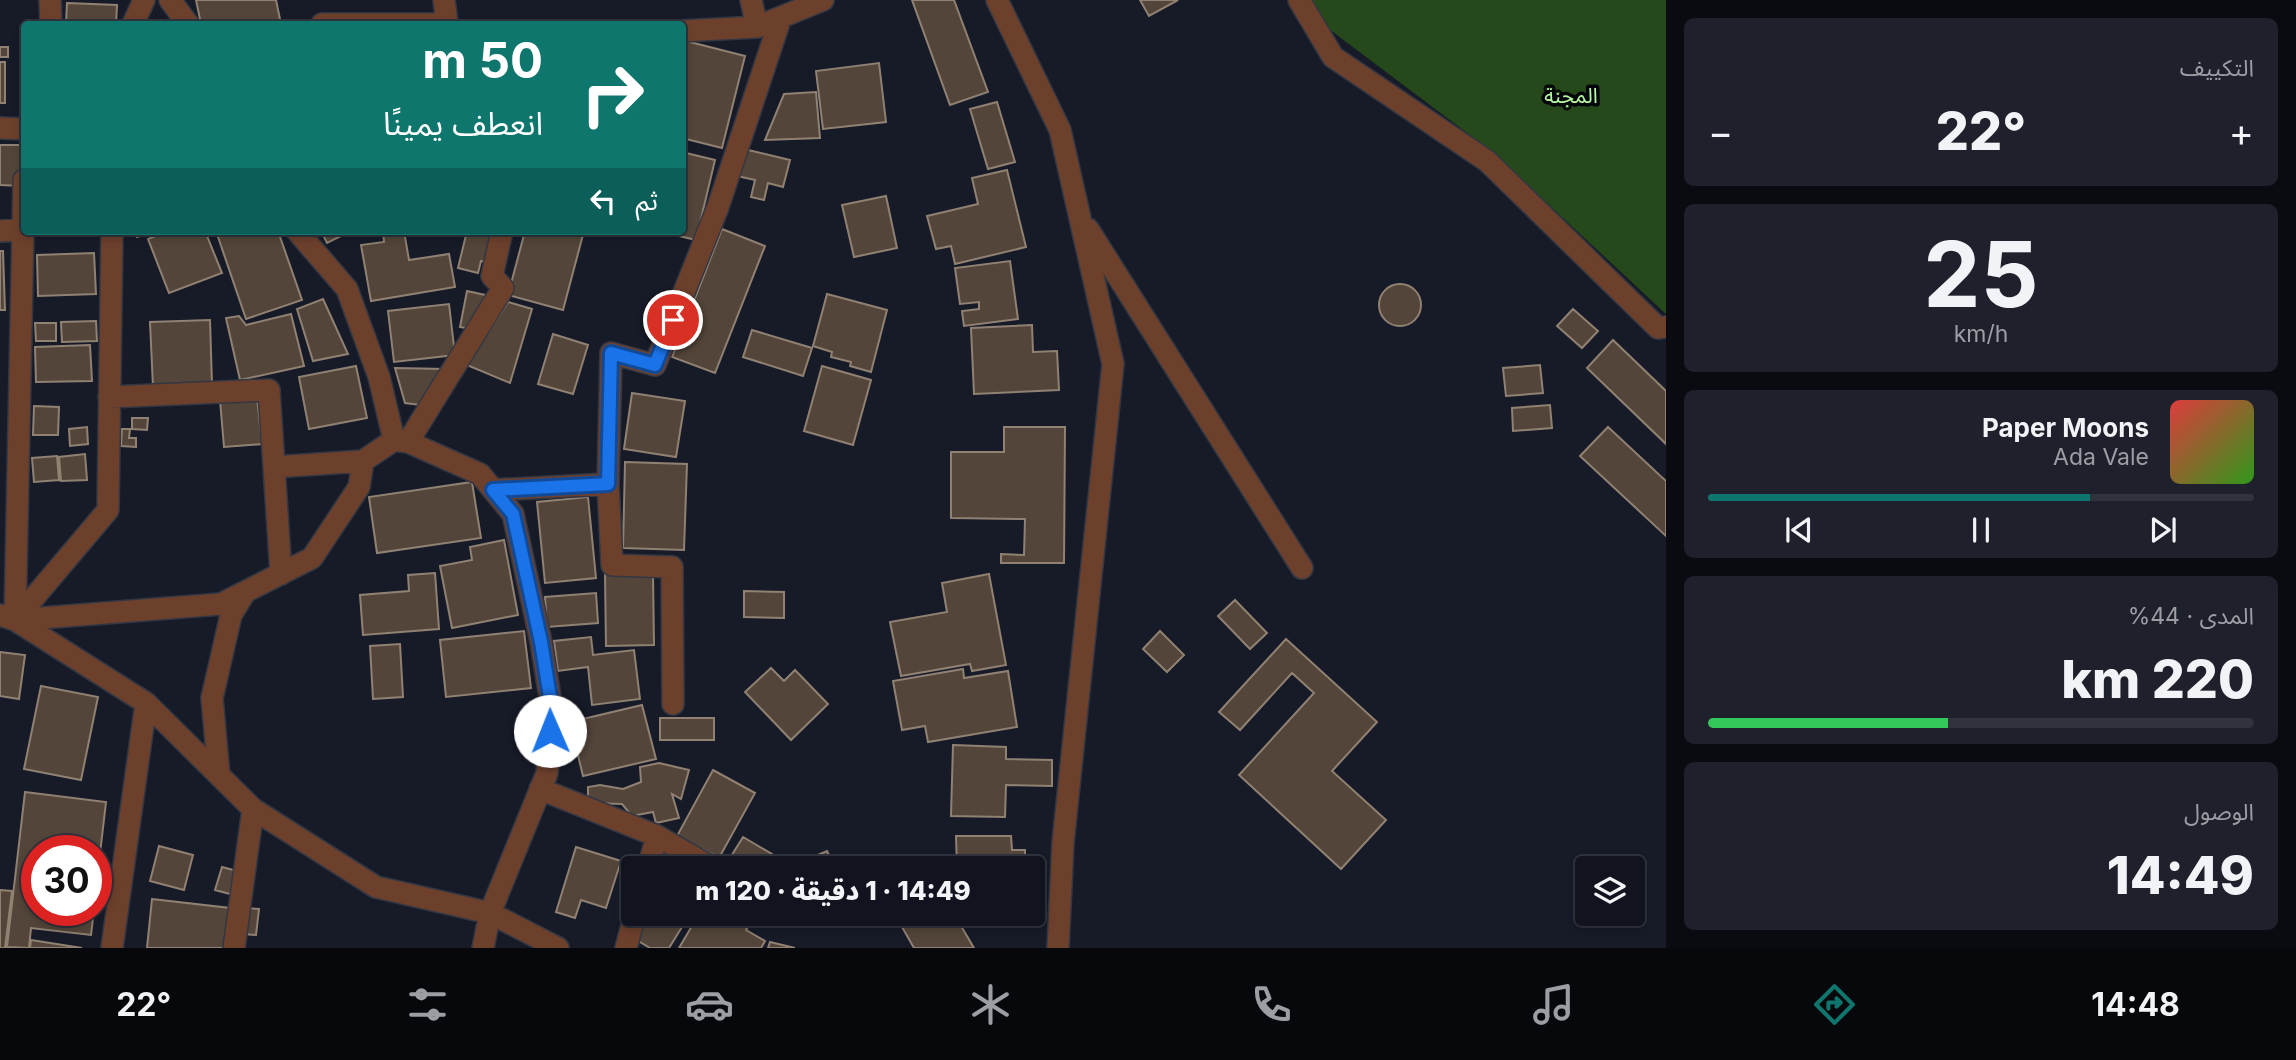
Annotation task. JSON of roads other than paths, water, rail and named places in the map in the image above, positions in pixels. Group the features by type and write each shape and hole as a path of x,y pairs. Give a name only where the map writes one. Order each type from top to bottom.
{"street":[{"path":"51,21 52,0"},
{"path":"134,21 144,0"},
{"path":"170,0 186,21"},
{"path":"444,0 447,21"},
{"path":"751,0 757,27"},
{"path":"686,31 757,27 823,0"},
{"path":"997,0 1060,130 1113,364 1063,843 1058,948"},
{"path":"1299,0 1333,57 1487,161 1658,328 1666,327"},
{"path":"673,704 672,566 612,565 608,484 611,353 655,365 718,208 781,17"},
{"path":"0,128 21,129"},
{"path":"1079,214 1302,568"},
{"path":"0,231 21,229"},
{"path":"8,618 24,235"},
{"path":"8,618 108,510 111,235"},
{"path":"300,235 347,289 401,441 480,474 513,514 541,642 552,709 547,774 490,913 484,948"},
{"path":"274,467 363,461 401,441 503,288 492,276 501,235"},
{"path":"109,397 269,390 281,574"},
{"path":"8,618 221,604 312,558 359,487 363,461"},
{"path":"493,490 608,484"},
{"path":"219,775 212,698 231,615 245,592"},
{"path":"8,618 146,703 253,809 376,887 490,913 558,948"},
{"path":"113,948 146,703"},
{"path":"540,789 657,835 692,856"},
{"path":"234,948 253,809"},
{"path":"651,856 657,835"},
{"path":"626,948 632,926"}],"park label":[{"name":"المجنة","path":"1571,96"}]}
